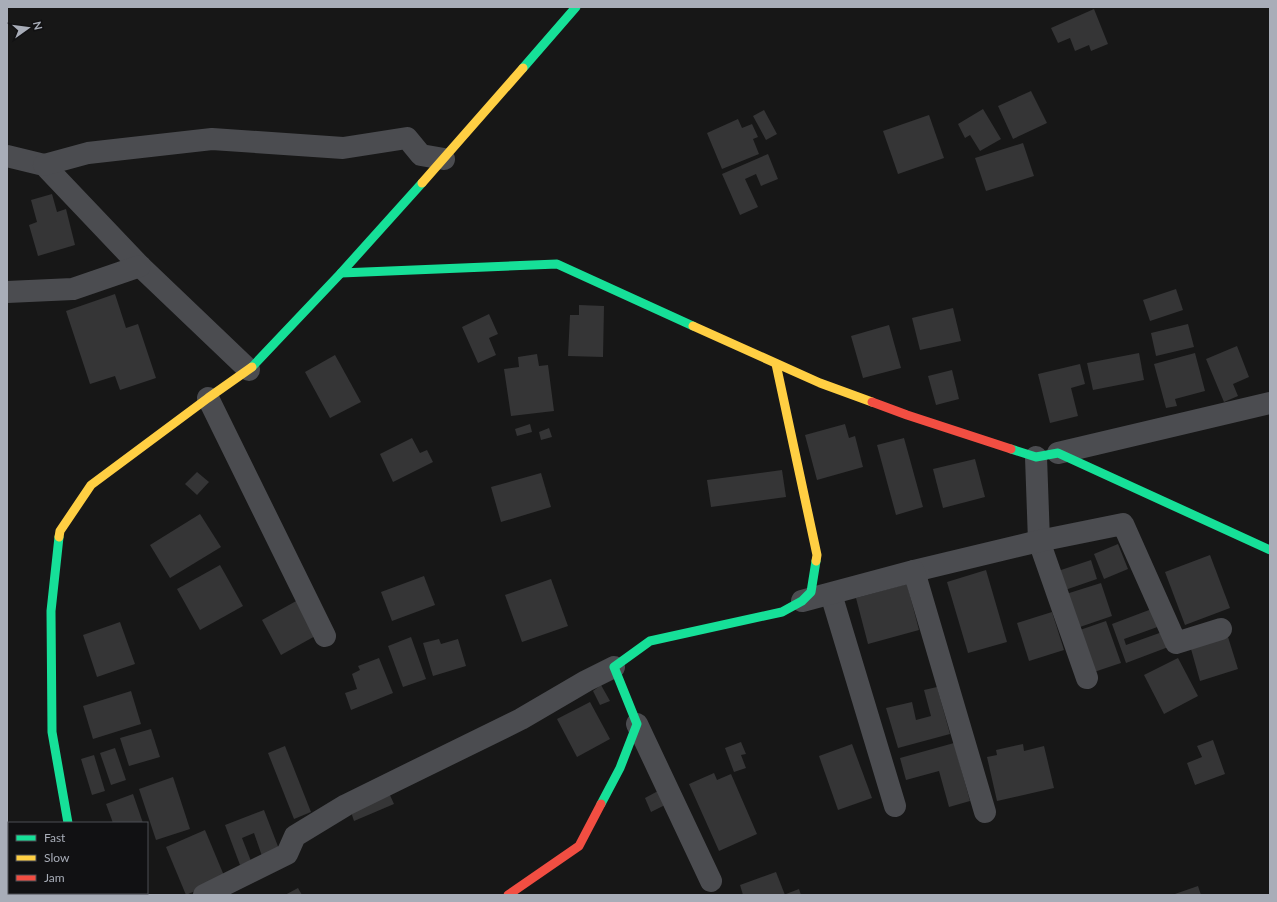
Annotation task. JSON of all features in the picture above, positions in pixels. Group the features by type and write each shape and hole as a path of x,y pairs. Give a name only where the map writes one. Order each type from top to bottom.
{"street":[{"path":"68,822 52,732 51,612 60,531 91,485 208,398 249,370 341,273 444,159 576,7"},
{"path":"7,156 44,165 88,153 212,139 343,148 407,138 421,155 444,159"},
{"path":"44,165 140,266 249,370"},
{"path":"341,273 557,264 820,384 907,415 1036,457 1270,403"},
{"path":"7,292 73,289 140,266"},
{"path":"776,364 817,555 811,592 802,601"},
{"path":"208,398 326,636"},
{"path":"1058,453 1270,550"},
{"path":"1036,457 1039,541 1087,678"},
{"path":"204,895 286,854 296,836 346,805 521,719 586,681 614,667 650,641 782,612 802,601 914,571 1039,541 1124,524 1176,643 1221,629"},
{"path":"914,571 985,812"},
{"path":"830,594 895,806"},
{"path":"614,667 636,724 711,881"},
{"path":"508,895 579,846 620,768 636,724"}],"building":[{"path":"1094,9 1108,44 1091,51 1089,45 1075,51 1070,38 1058,43 1051,28"},
{"path":"1031,91 1047,123 1013,139 998,106"},
{"path":"983,109 1001,139 980,151 970,135 965,138 958,124"},
{"path":"764,110 777,134 766,140 753,116"},
{"path":"929,115 944,158 898,174 883,131"},
{"path":"738,119 742,128 752,124 758,137 753,139 759,154 722,169 707,133"},
{"path":"1023,143 1034,176 986,191 975,158"},
{"path":"768,154 778,179 761,186 756,174 745,179 758,207 740,215 722,174"},
{"path":"52,194 57,212 66,209 75,245 38,256 29,225 37,222 31,200"},
{"path":"1176,289 1183,310 1150,321 1143,300"},
{"path":"115,294 126,328 138,324 156,378 120,390 115,376 90,384 66,311"},
{"path":"579,305 604,306 603,357 568,356 570,315 579,315"},
{"path":"953,308 961,341 920,350 912,318"},
{"path":"489,314 498,334 489,338 496,355 478,363 462,327"},
{"path":"1188,324 1194,347 1156,356 1151,333"},
{"path":"889,325 901,368 863,378 851,336"},
{"path":"1237,346 1249,377 1233,384 1238,396 1224,402 1206,359"},
{"path":"1139,353 1144,380 1093,390 1087,363"},
{"path":"1195,353 1205,391 1175,399 1177,406 1166,408 1154,364"},
{"path":"537,354 539,366 548,365 554,411 511,416 504,369 519,367 518,357"},
{"path":"335,355 361,402 330,418 305,372"},
{"path":"1080,364 1085,384 1071,388 1078,416 1050,423 1038,374"},
{"path":"952,370 959,399 936,405 928,376"},
{"path":"530,424 532,432 517,436 515,429"},
{"path":"845,424 849,438 855,436 863,467 817,480 805,435"},
{"path":"549,428 552,437 541,440 539,432"},
{"path":"412,438 420,453 427,450 433,462 393,482 380,454"},
{"path":"904,438 923,507 896,515 877,445"},
{"path":"975,459 985,497 943,508 933,469"},
{"path":"782,470 786,497 711,507 707,480"},
{"path":"197,472 209,482 197,495 185,484"},
{"path":"541,473 551,507 501,522 491,487"},
{"path":"200,514 221,547 170,578 150,545"},
{"path":"1118,544 1128,569 1104,579 1094,554"},
{"path":"1210,555 1230,608 1185,625 1165,572"},
{"path":"1091,560 1097,579 1065,590 1058,571"},
{"path":"220,565 243,606 200,630 177,589"},
{"path":"986,570 1007,642 968,653 947,582"},
{"path":"424,576 435,605 392,621 381,592"},
{"path":"551,579 568,626 522,642 505,595"},
{"path":"1101,583 1112,616 1077,628 1066,594"},
{"path":"907,584 919,630 868,644 856,598"},
{"path":"298,600 317,635 281,655 262,620"},
{"path":"1157,607 1163,625 1124,639 1126,645 1165,631 1171,646 1126,663 1112,624"},
{"path":"1052,612 1064,650 1029,661 1017,623"},
{"path":"1106,621 1121,663 1091,673 1077,631"},
{"path":"120,622 135,664 97,677 83,635"},
{"path":"411,637 426,679 403,687 388,646"},
{"path":"1228,637 1238,669 1200,681 1191,649"},
{"path":"439,639 441,644 458,639 466,666 433,676 423,643"},
{"path":"379,658 393,693 351,710 345,693 357,689 352,674 360,670 358,666"},
{"path":"1178,658 1198,696 1164,714 1144,675"},
{"path":"601,685 610,701 600,705 593,691"},
{"path":"937,687 950,734 898,748 886,708 912,702 916,720 931,716 924,690"},
{"path":"131,691 141,724 93,739 83,706"},
{"path":"590,702 610,739 577,757 557,719"},
{"path":"151,729 160,757 129,766 120,738"},
{"path":"1213,740 1225,774 1195,785 1187,763 1202,757 1197,746"},
{"path":"741,742 746,754 741,755 746,768 734,772 725,748"},
{"path":"954,743 970,801 949,807 939,771 906,780 900,758"},
{"path":"852,744 872,798 838,810 819,756"},
{"path":"1023,744 1024,751 1044,746 1054,788 997,801 987,757 997,755 996,750"},
{"path":"285,746 311,812 294,819 268,753"},
{"path":"115,748 126,780 111,785 100,753"},
{"path":"94,755 105,791 92,795 81,759"},
{"path":"714,773 717,780 731,774 757,834 719,851 689,784"},
{"path":"173,777 190,829 156,840 139,789"},
{"path":"658,791 665,805 651,812 645,798"},
{"path":"389,793 394,804 354,821 350,809"},
{"path":"133,794 143,822 113,822 106,804"},
{"path":"264,810 279,849 262,856 254,833 242,838 251,861 240,865 225,825"},
{"path":"205,830 225,878 186,895 166,847"},
{"path":"776,872 785,895 743,895 740,885"},
{"path":"1198,886 1201,895 1172,895"},
{"path":"298,888 302,895 285,895"},
{"path":"799,889 801,895 786,894"}],"traffic: fast":[{"path":"523,68 576,7"},
{"path":"252,367 341,273 422,183"},
{"path":"341,273 557,264 693,326"},
{"path":"1011,449 1036,457 1058,453 1270,550"},
{"path":"59,537 51,611 52,732 68,822"},
{"path":"601,804 620,768 637,724 614,667 650,641 782,612 802,601 811,592 816,561"}],"traffic: slow":[{"path":"422,183 523,68"},
{"path":"693,326 820,383 872,402"},
{"path":"776,364 817,555 816,561"},
{"path":"59,537 60,531 91,485 252,367"}],"traffic: jam":[{"path":"872,402 1011,449"},
{"path":"508,895 579,846 601,804"}]}
